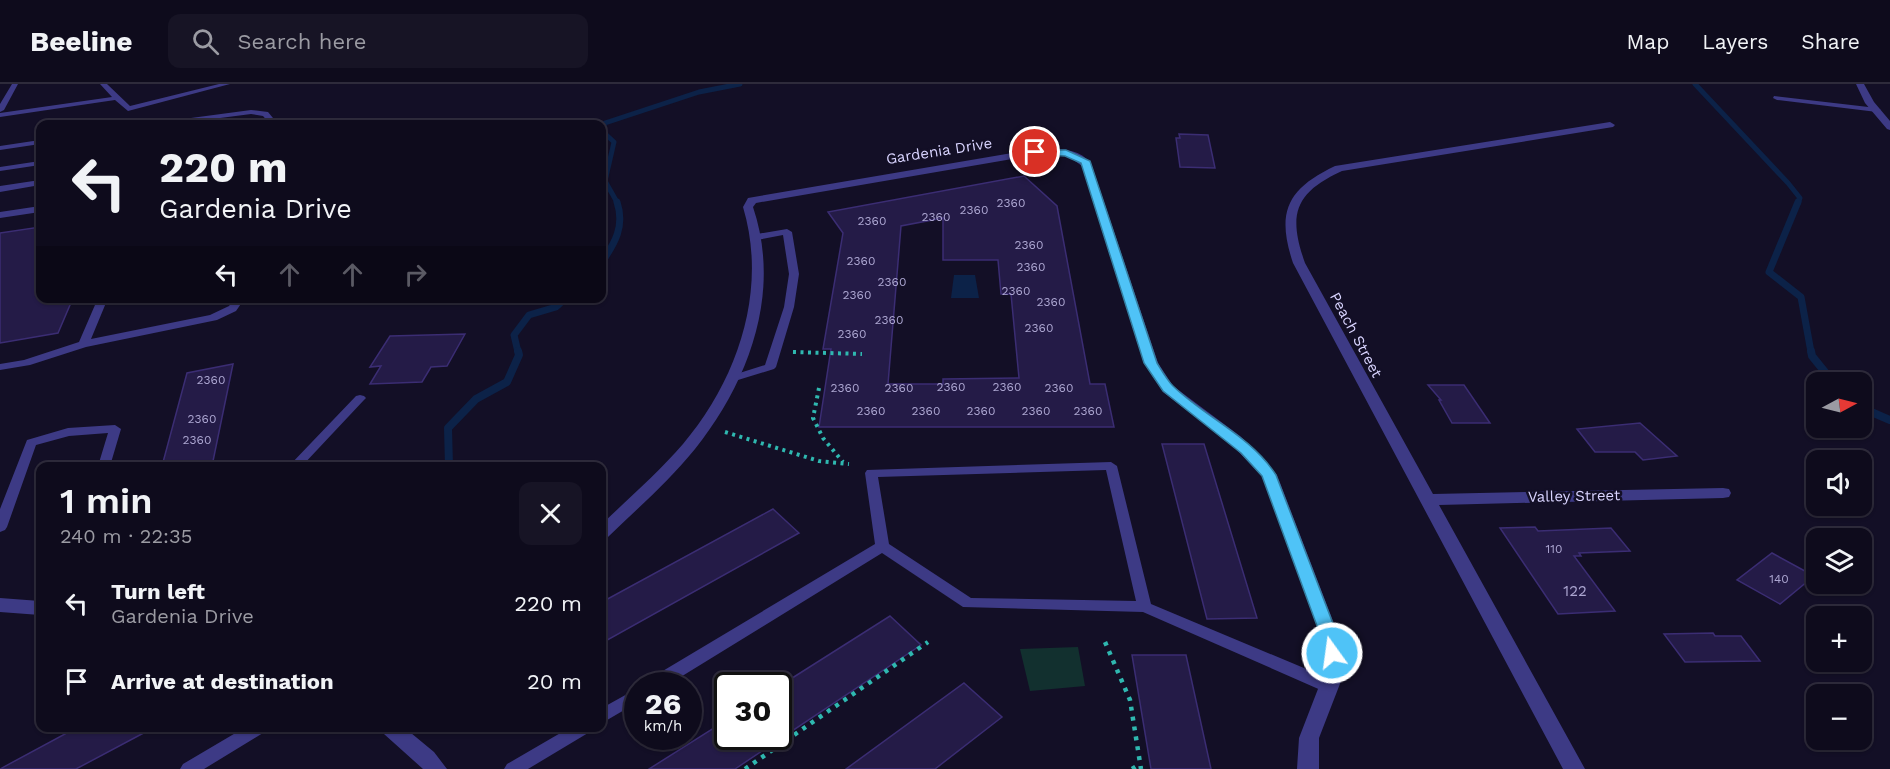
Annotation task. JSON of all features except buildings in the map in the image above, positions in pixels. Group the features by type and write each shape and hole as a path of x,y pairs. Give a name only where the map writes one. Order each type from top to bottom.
{"street":[{"path":"1860,84 1890,127"},
{"name":"Peach Street","path":"1574,769 1299,263 1290,232 1292,207 1304,187 1318,177 1339,168 1610,125"},
{"name":"Gardenia Drive","path":"606,529 690,445 716,409 734,378 755,307 759,281 757,237 748,207 752,200 1035,152 1056,152 1082,158 1088,165 1151,363 1168,388 1259,461 1269,475 1329,634 1333,676 1309,738 1308,769"},
{"name":"Valley Street","path":"1426,500 1723,492"},
{"path":"0,605 36,607"},
{"path":"396,732 427,758 436,769"}],"lane":[{"path":"13,84 2,102 0,112 117,98"},
{"path":"103,84 128,109 227,84"},
{"path":"1777,98 1877,110"},
{"path":"191,120 251,112 265,114 270,120"},
{"path":"0,148 36,143"},
{"path":"0,169 36,164"},
{"path":"0,189 36,184"},
{"path":"0,215 36,210"},
{"path":"734,378 770,367 789,307 794,274 787,232 757,237"},
{"path":"84,344 100,303"},
{"path":"0,367 26,363 84,344 213,318 228,312 239,303"},
{"path":"299,462 360,398"},
{"path":"0,526 32,443 69,432 115,429 105,462"},
{"path":"1144,607 1111,466 871,473 882,546 968,603 1144,607 1329,686"},
{"path":"675,672 882,546"},
{"path":"606,714 624,703"},
{"path":"189,769 250,732"},
{"path":"513,769 575,732"}],"path":[{"path":"810,353 862,354"},
{"path":"819,388 813,417 823,438 840,460 871,473"},
{"path":"718,430 819,461 849,464"},
{"path":"745,769 928,642"},
{"path":"1105,642 1130,700 1141,766 1132,769"}],"green space":[{"path":"1078,647 1085,686 1030,691 1020,649"}],"water":[{"path":"954,275 975,275 979,298 951,298"}],"waterway":[{"path":"606,123 699,92 740,84"},
{"path":"1695,84 1788,183 1800,198 1798,204"},
{"path":"606,135 614,142 606,177"},
{"path":"606,183 617,202"},
{"path":"606,256 619,227 617,202"},
{"path":"1798,202 1769,272 1801,297 1811,352"},
{"path":"518,352 514,335 529,315 556,307 560,303"},
{"path":"449,462 448,428 476,399 507,382 519,355 518,351"},
{"path":"1811,351 1812,356 1825,372"},
{"path":"1872,412 1890,420"}],"route":[{"path":"1035,152 1046,151 1075,155 1082,158 1088,165 1151,363 1168,388 1259,461 1269,475 1329,634 1332,653"}]}
